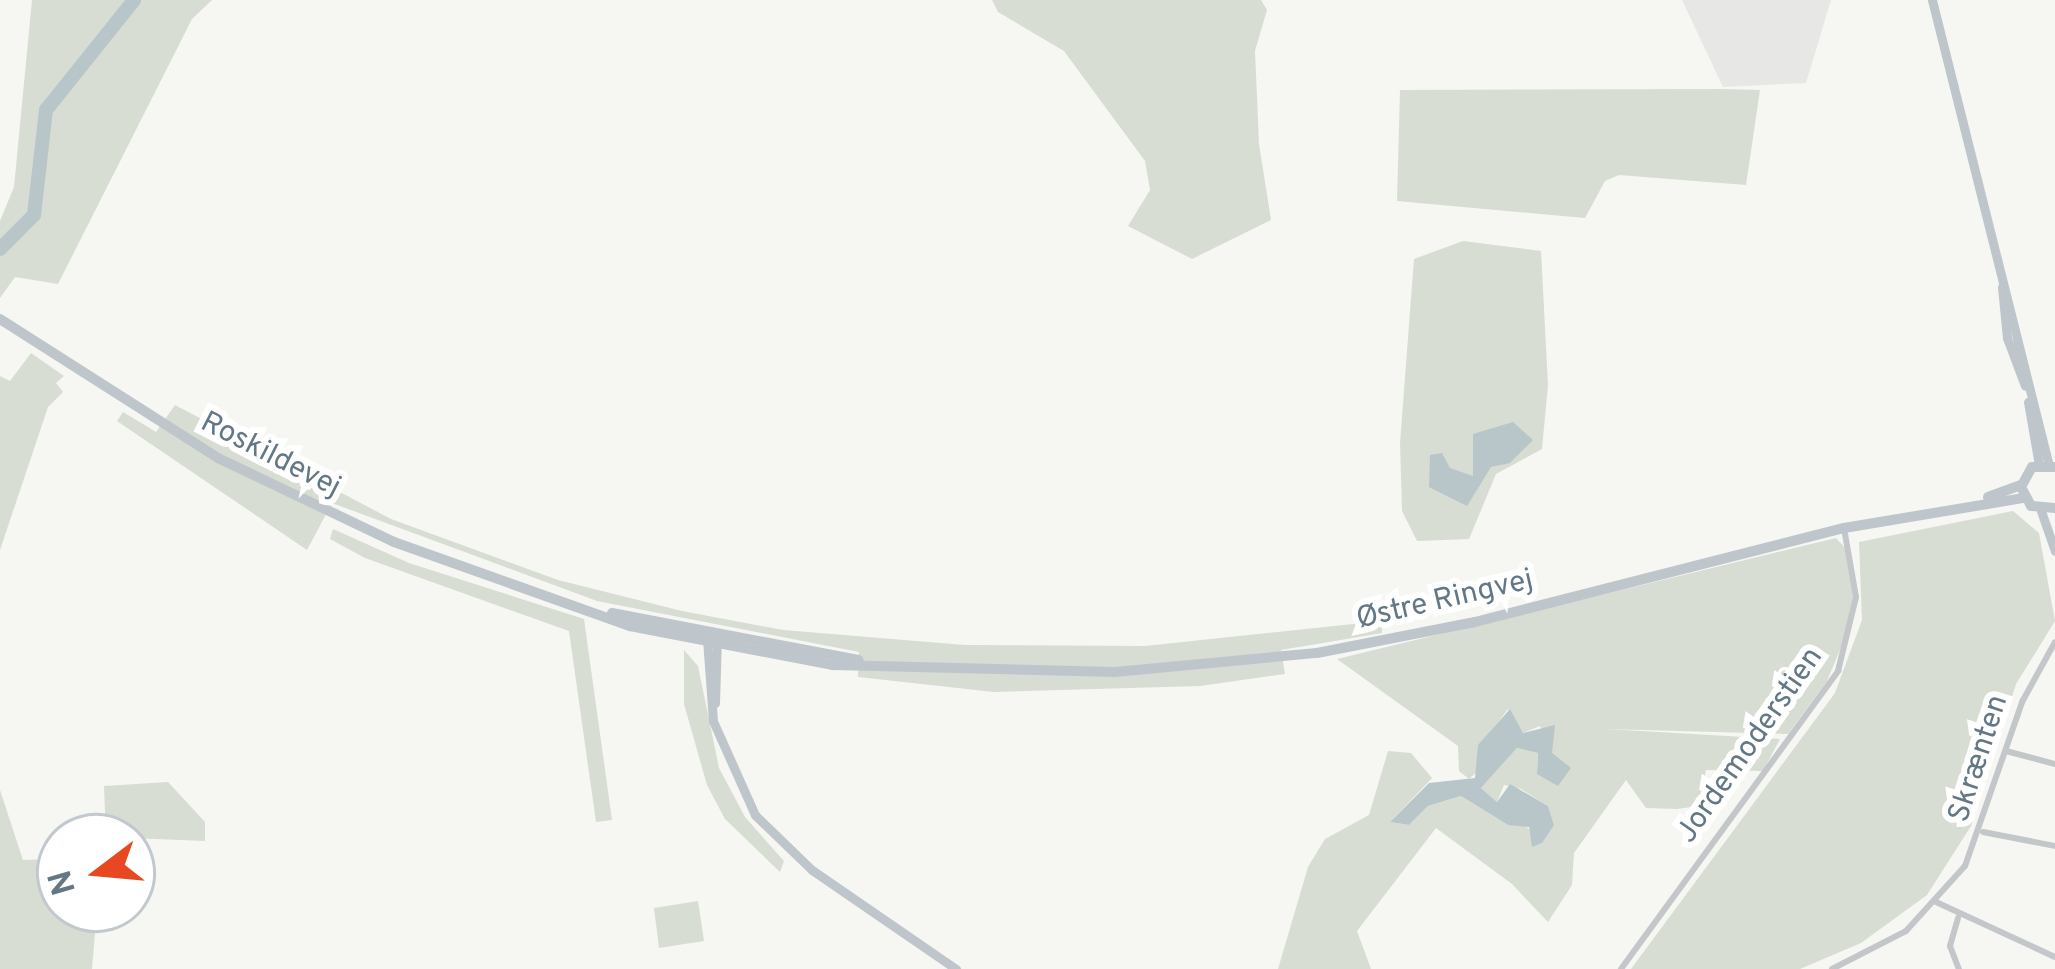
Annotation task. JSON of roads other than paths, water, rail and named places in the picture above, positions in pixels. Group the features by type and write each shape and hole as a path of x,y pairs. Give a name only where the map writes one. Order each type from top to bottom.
{"main road":[{"name":"Roskildevej","path":"0,319 255,478 394,542 539,594 712,641"},
{"path":"2048,466 2022,491 2041,511 2055,510"},
{"name":"Østre Ringvej","path":"712,641 917,668 1115,672 1317,653 1475,622 1844,528 2022,491"}],"street":[{"path":"1932,0 2048,466"},
{"path":"2041,511 2055,550"},
{"name":"Jordemoderstien","path":"1621,969 1838,671 1856,597 1844,528"},
{"path":"712,641 718,732 746,802 779,843 956,969"},
{"name":"Skrænten","path":"1832,969 1856,959 1936,902 1984,832 2006,752 2055,642"},
{"path":"2006,752 2055,764"},
{"path":"1984,832 2055,846"},
{"path":"1936,902 1958,918 2003,927 2055,957"},
{"path":"1958,918 1950,946 1959,969"},
{"path":"1856,959 1861,969"}],"waterway":[{"path":"0,249 34,215 46,110 134,0"}]}
